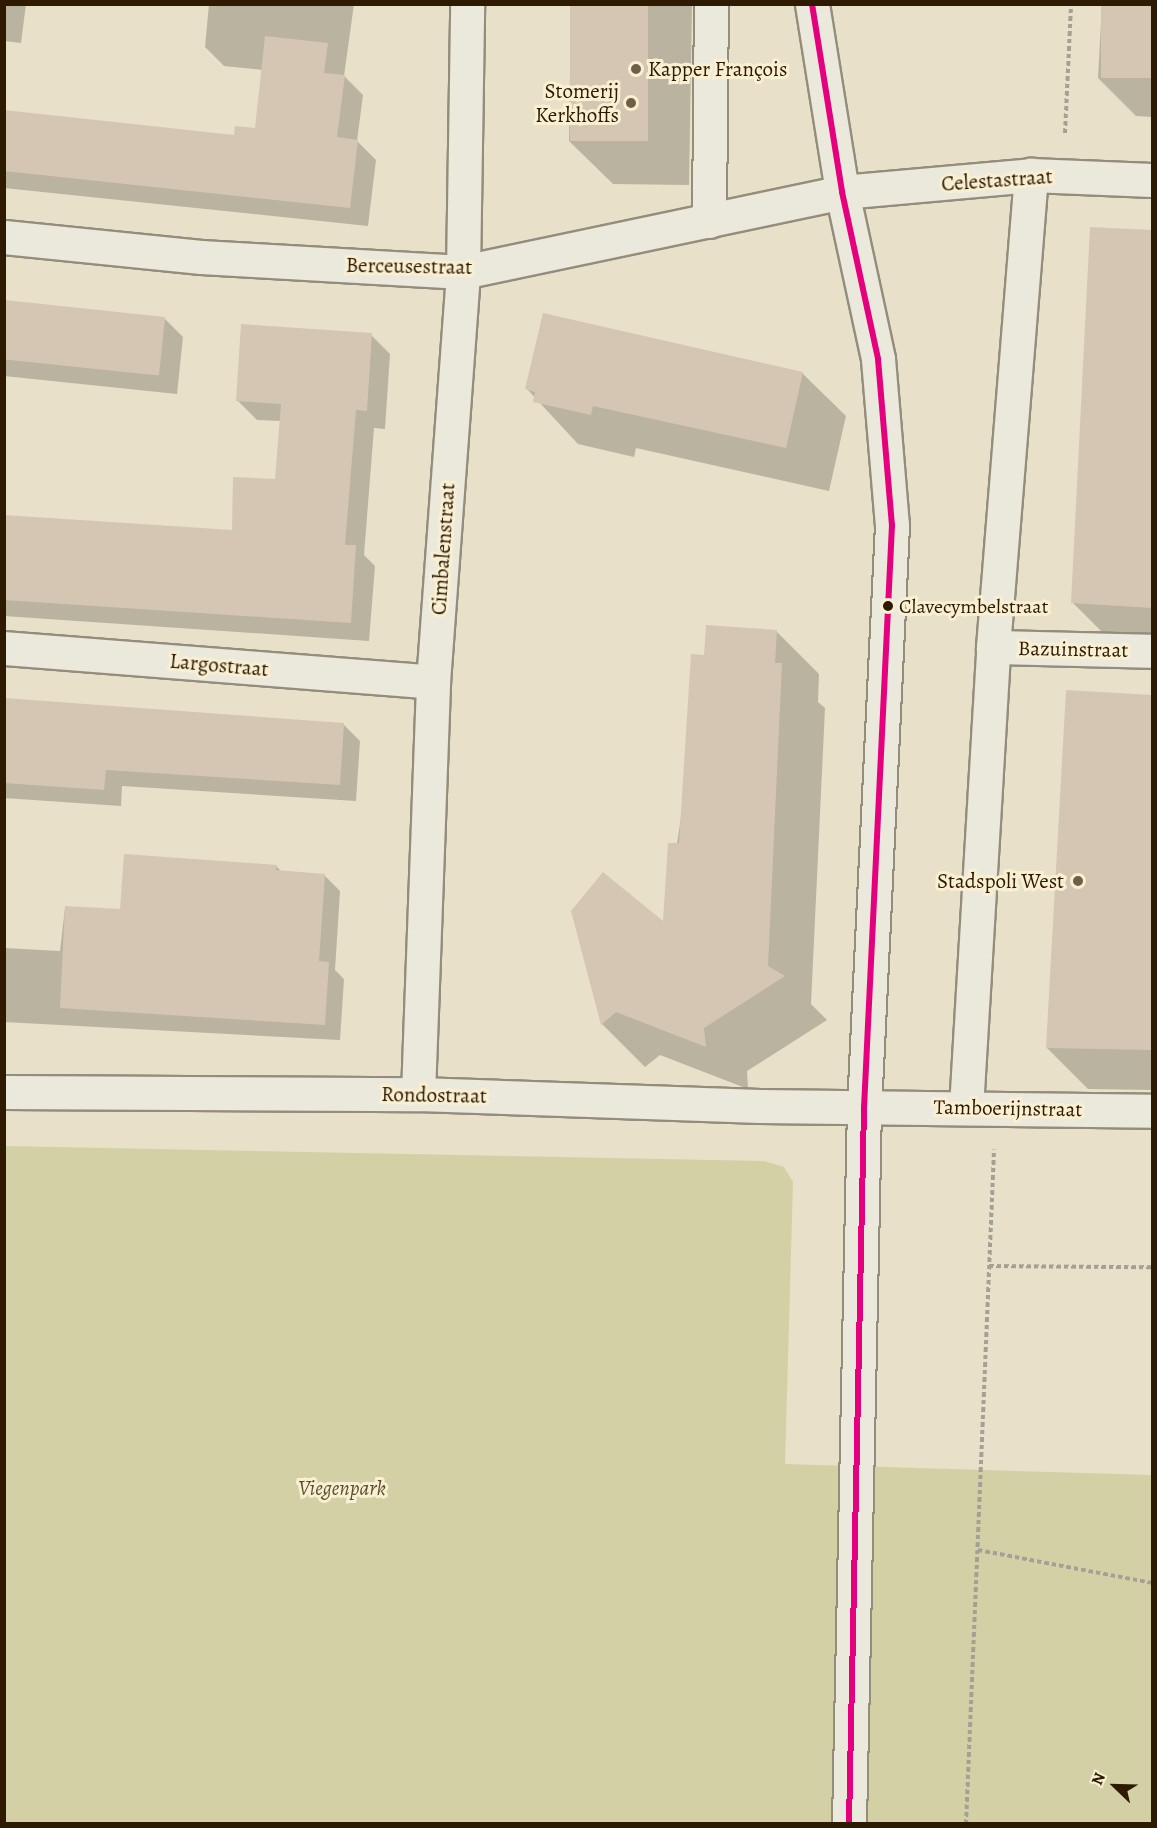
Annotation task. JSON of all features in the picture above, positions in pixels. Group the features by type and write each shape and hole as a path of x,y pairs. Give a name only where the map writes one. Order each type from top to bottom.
{"street":[{"name":"Cimbalenstraat","path":"418,1094 433,682 463,272 466,4"},
{"path":"709,221 711,4"},
{"path":"812,4 842,192 878,358 892,525 864,1107 849,1824"},
{"path":"981,1108 993,647 1047,175"},
{"name":"Celestastraat","path":"842,192 1047,175 1152,180"},
{"name":"Berceusestraat","path":"4,237 201,257 463,272 842,192"},
{"name":"Bazuinstraat","path":"993,647 1152,651"},
{"name":"Largostraat","path":"4,648 433,682"},
{"name":"Rondostraat","path":"4,1092 418,1094 864,1107"},
{"name":"Tamboerijnstraat","path":"864,1107 1152,1111"}],"path":[{"path":"1047,175 1071,4"},
{"path":"966,1824 989,1266 981,1108"},
{"path":"989,1266 1152,1267"},
{"path":"978,1550 1152,1583"}],"green space":[{"name":"Viegenpark","path":"5,1146 764,1161 784,1167 793,1182 785,1464 1152,1475 1152,1823 5,1824"}],"building":[{"path":"570,4 648,4 648,141 570,141"},
{"path":"1101,4 1152,4 1152,78 1101,78"},
{"path":"265,36 328,43 324,73 345,75 337,137 358,140 350,208 4,171 4,110 234,135 235,126 255,128"},
{"path":"1090,227 1152,230 1152,608 1071,603"},
{"path":"4,300 165,317 159,376 4,359"},
{"path":"543,313 803,372 786,448 593,406 591,415 533,402 535,392 525,389"},
{"path":"241,324 372,333 367,411 356,410 345,545 356,545 351,623 4,600 4,515 232,530 233,477 275,479 281,404 236,401"},
{"path":"706,625 777,630 775,663 782,663 768,966 785,976 704,1028 706,1047 616,1012 601,1025 571,911 603,872 663,921 668,843 679,843 691,654 704,655"},
{"path":"1066,690 1152,695 1152,1050 1046,1048"},
{"path":"4,698 344,723 340,785 106,770 104,790 4,783"},
{"path":"124,854 277,865 276,870 325,874 319,961 329,962 325,1025 60,1008 65,906 120,909"}],"transit line":[{"path":"812,4 842,192 878,359 892,525 864,1107 849,1824"}],"place":[{"name":"Kapper François","path":"636,69"},
{"name":"Stomerij Kerkhoffs","path":"631,103"},
{"name":"Clavecymbelstraat","path":"888,606"},
{"name":"Stadspoli West","path":"1078,881"}]}
